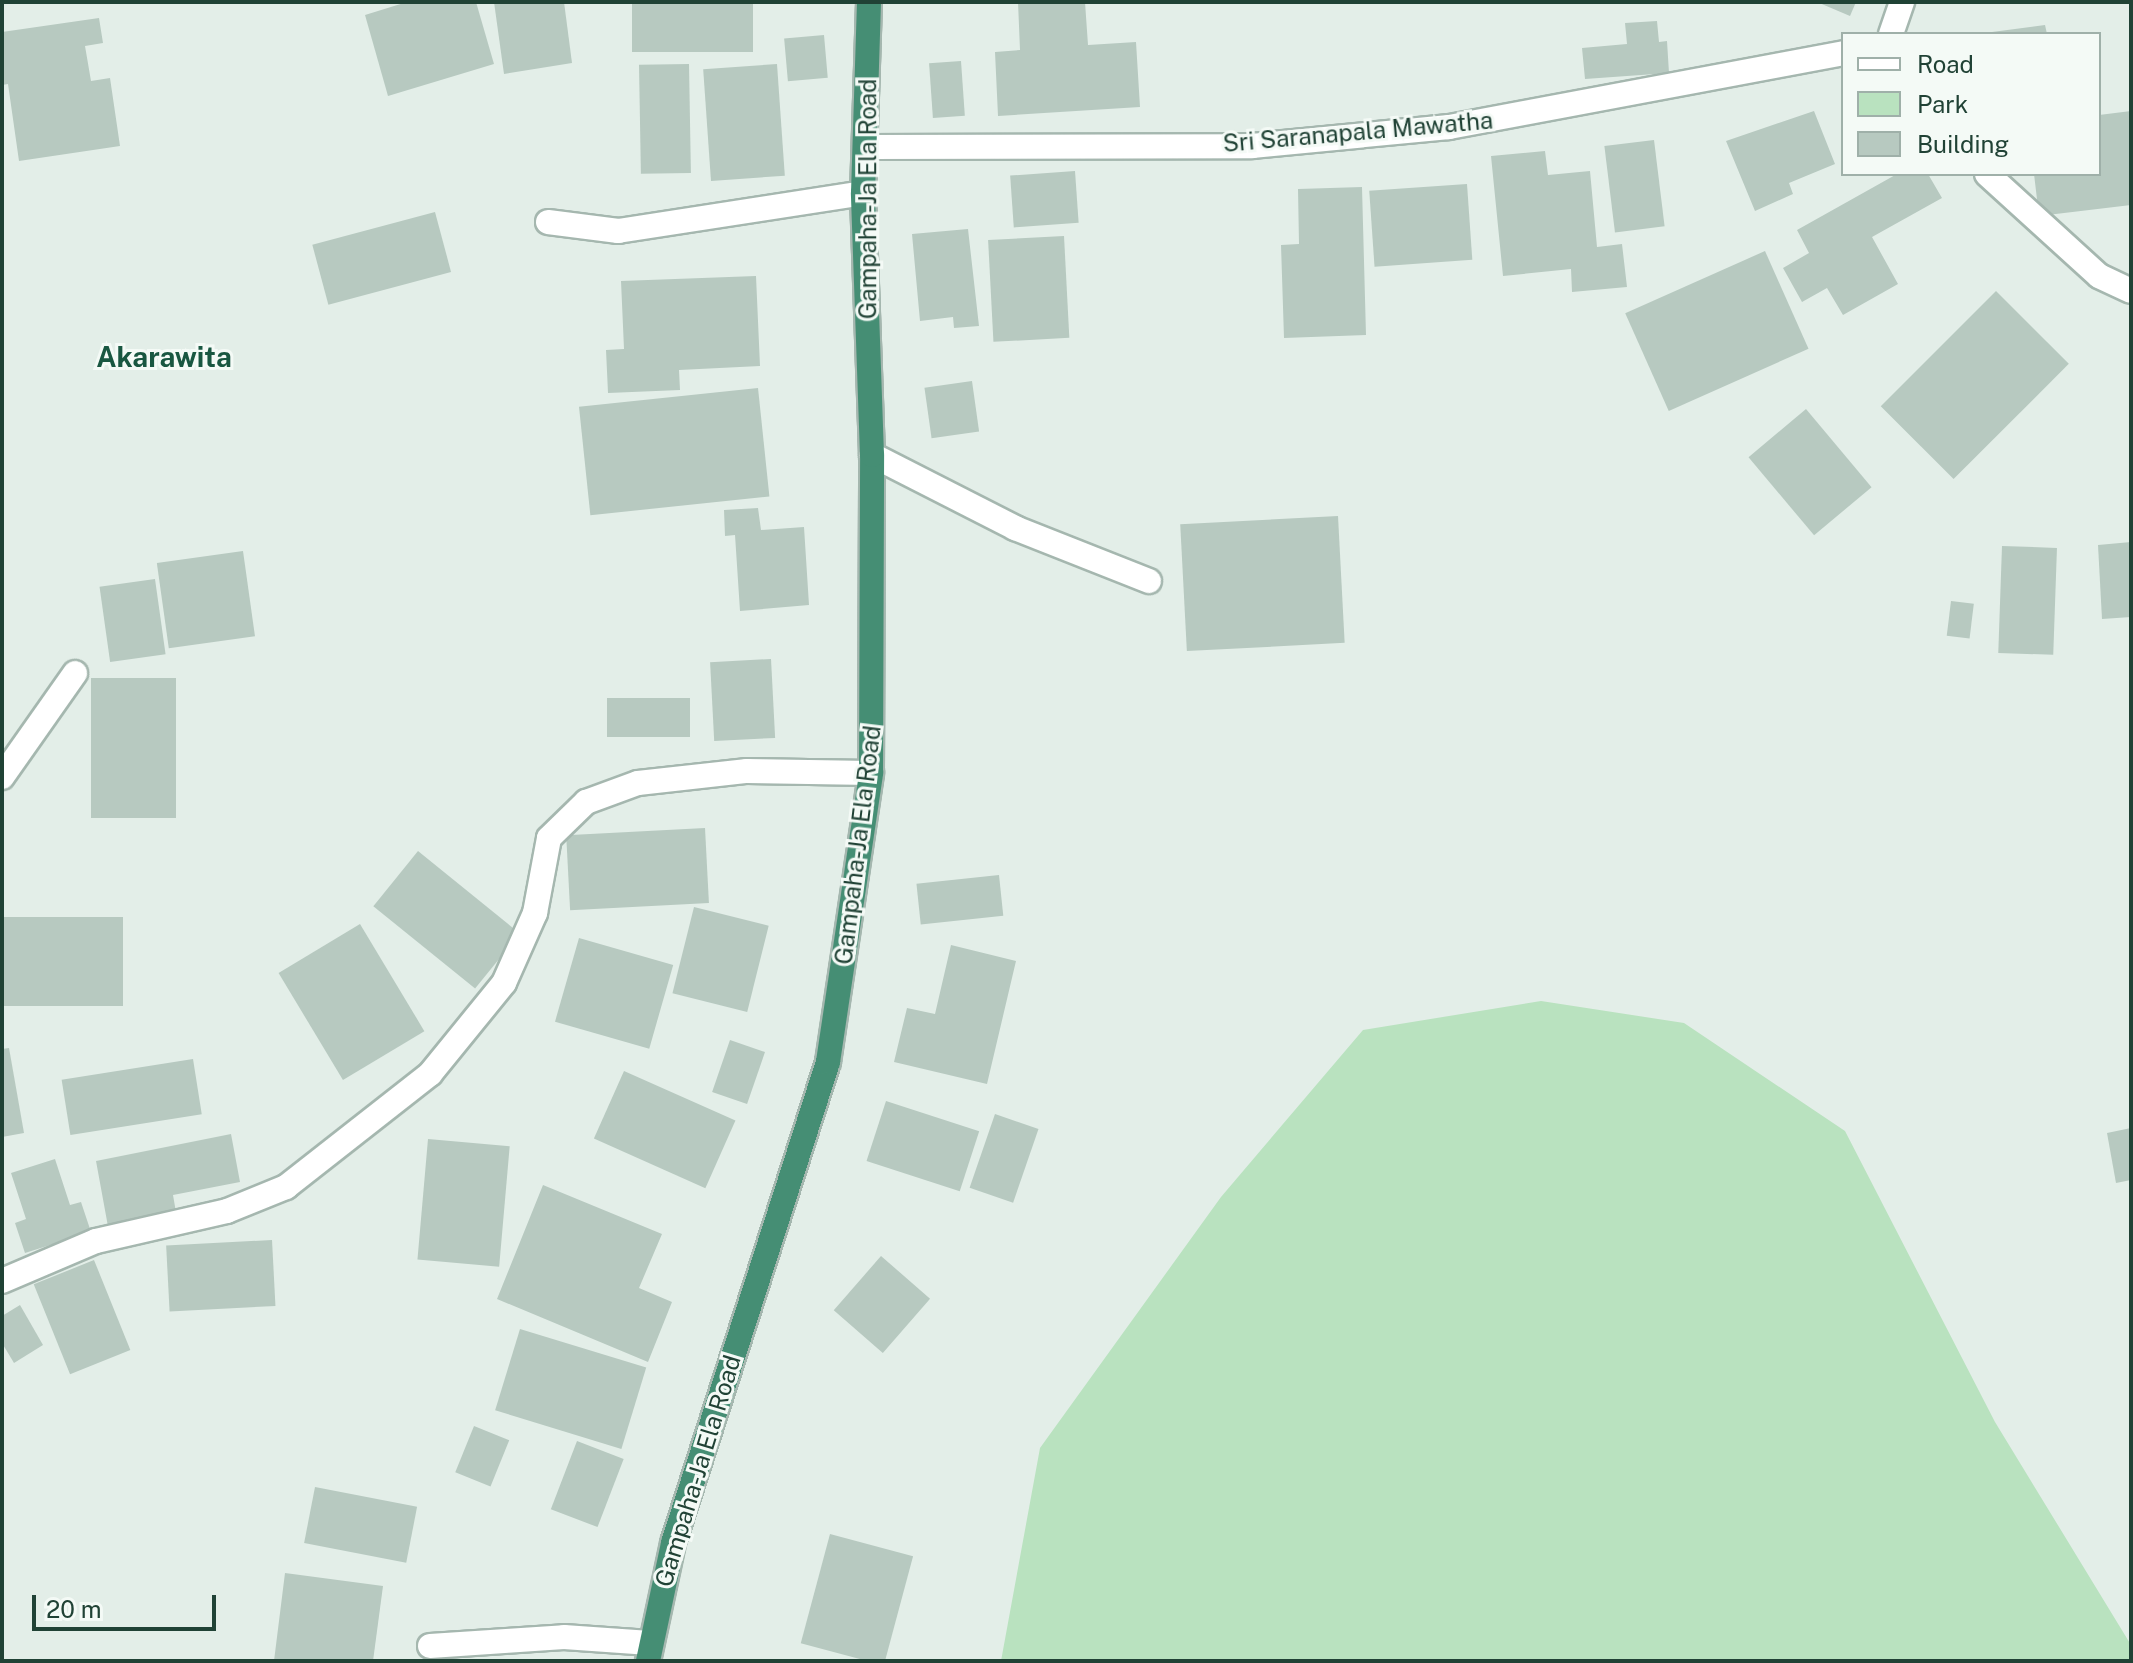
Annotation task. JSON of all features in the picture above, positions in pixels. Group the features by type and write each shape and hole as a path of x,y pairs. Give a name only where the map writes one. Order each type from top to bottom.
{"highway":[{"name":"Gampaha-Ja Ela Road","path":"649,1652 673,1543 828,1062 871,773 872,455 863,193 869,2"}],"street":[{"path":"1892,32 1902,2"},
{"name":"Sri Saranapala Mawatha","path":"866,147 1252,146 1433,129 1614,100 1841,53"},
{"path":"1989,176 2099,276 2131,291"},
{"path":"548,222 618,231 863,193"},
{"path":"872,455 1015,528 1149,581"},
{"path":"2,777 75,673"},
{"path":"2,1281 96,1241 227,1211 286,1187 430,1074 504,983 535,913 549,838 586,802 638,783 747,771 871,773"},
{"path":"430,1646 564,1637 649,1652"}],"green space":[{"path":"1541,1001 1684,1023 1845,1131 1995,1422 2131,1645 2131,1661 1001,1661 1040,1448 1221,1197 1363,1030"}],"building":[{"path":"407,2 476,2 494,64 388,96 365,15"},
{"path":"494,2 564,2 572,63 504,74"},
{"path":"632,2 753,2 753,52 632,52"},
{"path":"1018,2 1085,2 1088,45 1136,42 1140,107 998,116 995,52 1020,50"},
{"path":"1817,2 1856,2 1850,16"},
{"path":"99,18 103,43 85,46 91,81 110,78 120,146 19,161 8,84 2,85 2,32"},
{"path":"1657,21 1659,42 1667,41 1669,73 1585,79 1582,48 1627,44 1625,23"},
{"path":"2045,25 2047,32 1992,32"},
{"path":"824,35 828,78 788,81 784,38"},
{"path":"961,61 965,116 933,118 929,63"},
{"path":"689,64 691,173 641,174 639,65"},
{"path":"777,64 785,176 711,181 703,69"},
{"path":"1814,111 1835,164 1789,183 1793,194 1755,211 1726,141"},
{"path":"2131,111 2131,205 2039,216 2034,176 2101,176 2101,115"},
{"path":"1654,140 1665,226 1615,232 1604,146"},
{"path":"1545,151 1548,175 1590,171 1597,247 1622,244 1627,287 1572,292 1571,269 1503,276 1491,156"},
{"path":"1075,171 1079,223 1014,227 1010,176"},
{"path":"1893,176 1929,176 1942,198 1872,237 1898,284 1843,315 1827,288 1802,302 1783,268 1809,253 1797,230"},
{"path":"1467,184 1472,260 1375,267 1369,191"},
{"path":"1362,187 1366,335 1284,338 1281,245 1299,244 1298,189"},
{"path":"435,212 451,272 328,305 312,245"},
{"path":"968,229 979,326 954,328 953,317 920,321 912,234"},
{"path":"1064,236 1069,338 993,342 988,240"},
{"path":"1765,251 1809,349 1669,411 1625,313"},
{"path":"756,276 760,366 679,370 680,390 608,393 606,350 624,349 621,281"},
{"path":"1996,291 2069,364 1954,479 1881,406"},
{"path":"972,381 979,432 932,438 924,388"},
{"path":"758,388 769,496 590,515 579,407"},
{"path":"1806,409 1872,487 1814,535 1749,457"},
{"path":"758,508 761,530 804,527 809,605 740,611 735,535 725,536 724,510"},
{"path":"1338,516 1345,643 1187,651 1180,524"},
{"path":"2131,542 2131,617 2102,619 2098,545"},
{"path":"2002,546 2057,548 2053,655 1998,653"},
{"path":"243,551 255,636 169,648 157,563"},
{"path":"155,579 166,654 110,662 100,587"},
{"path":"1951,601 1974,604 1970,639 1947,636"},
{"path":"771,659 775,738 714,741 710,662"},
{"path":"91,678 176,678 176,818 91,818"},
{"path":"607,698 690,698 690,737 607,737"},
{"path":"705,828 709,903 570,910 566,835"},
{"path":"418,851 520,933 475,989 373,906"},
{"path":"999,875 1003,916 921,924 916,884"},
{"path":"694,907 769,926 747,1012 672,993"},
{"path":"2,917 123,917 123,1006 2,1006"},
{"path":"360,924 424,1031 343,1080 279,973"},
{"path":"579,938 673,965 649,1049 555,1022"},
{"path":"951,945 1016,961 987,1084 894,1062 907,1008 935,1014"},
{"path":"730,1040 765,1052 747,1104 712,1092"},
{"path":"9,1048 24,1133 2,1137 2,1049"},
{"path":"193,1059 202,1114 70,1135 62,1080"},
{"path":"624,1071 735,1121 705,1188 594,1139"},
{"path":"886,1101 979,1131 960,1191 867,1161"},
{"path":"995,1114 1038,1129 1013,1203 970,1188"},
{"path":"2131,1128 2131,1180 2116,1183 2107,1133"},
{"path":"231,1134 240,1182 173,1195 177,1218 109,1232 96,1161"},
{"path":"428,1139 510,1146 499,1267 417,1260"},
{"path":"55,1159 70,1205 81,1202 91,1232 25,1253 15,1223 26,1219 11,1173"},
{"path":"543,1185 662,1234 639,1288 672,1302 648,1362 497,1299"},
{"path":"272,1240 275,1306 170,1311 166,1246"},
{"path":"881,1256 930,1299 883,1353 834,1310"},
{"path":"94,1260 130,1350 70,1374 34,1284"},
{"path":"20,1305 43,1345 14,1363 2,1343 2,1316"},
{"path":"520,1329 646,1368 621,1449 495,1410"},
{"path":"474,1426 509,1440 491,1487 455,1472"},
{"path":"577,1441 624,1459 598,1527 551,1509"},
{"path":"315,1487 417,1507 406,1563 304,1543"},
{"path":"830,1534 913,1556 885,1661 867,1661 801,1643"},
{"path":"285,1573 383,1586 373,1661 274,1661"}],"district":[{"name":"Akarawita","path":"164,357"}]}
